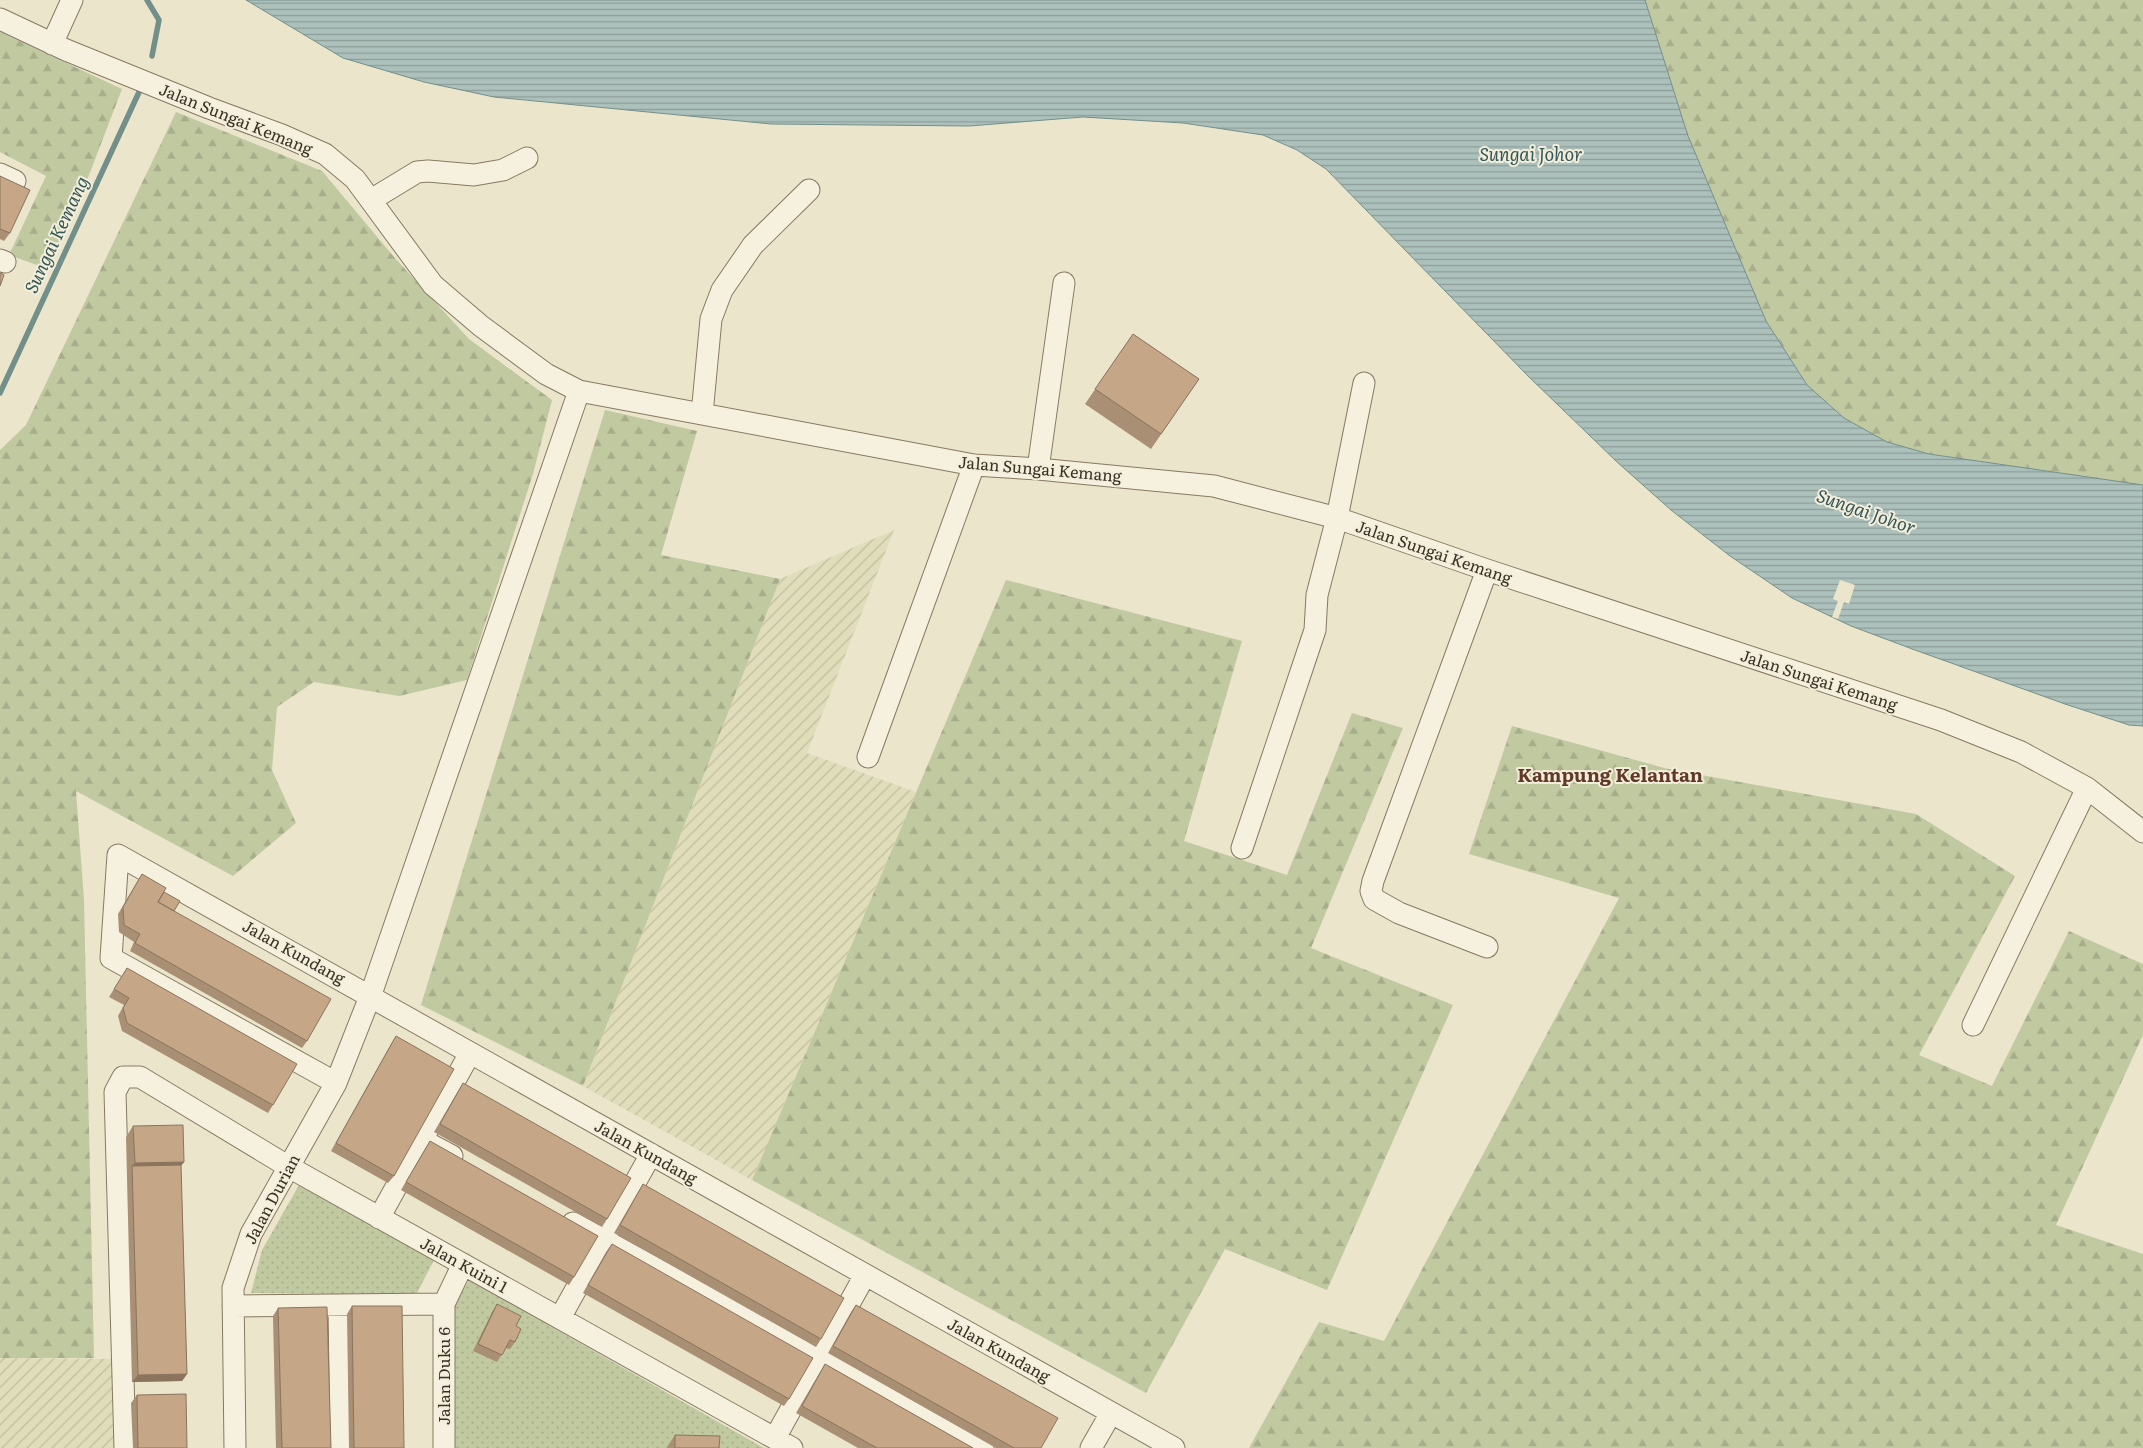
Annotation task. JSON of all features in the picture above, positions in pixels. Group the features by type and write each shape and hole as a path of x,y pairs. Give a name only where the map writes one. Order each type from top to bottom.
{"street":[{"path":"52,44 72,0"},
{"name":"Jalan Sungai Kemang","path":"0,19 52,44 324,154 355,179 433,285 481,326 546,374 579,391 974,465 1038,469 1214,486 1337,518 1487,570 1941,720 2022,752 2087,788 2143,832"},
{"path":"371,200 417,172 428,171 474,175 504,170 528,158"},
{"path":"702,414 711,319 722,290 753,245 809,190"},
{"path":"1038,469 1064,283"},
{"path":"1242,848 1315,630 1317,595 1337,518 1364,383"},
{"name":"Jalan Durian","path":"235,1448 233,1288 250,1234 336,1083 371,994 579,391"},
{"path":"868,757 974,465"},
{"path":"1487,570 1373,881 1371,891 1374,899 1399,913 1487,947"},
{"path":"1973,1025 2087,788"},
{"name":"Jalan Kundang","path":"336,1083 110,958 118,855 371,994 470,1052 1174,1448"},
{"path":"379,1218 470,1052"},
{"name":"Jalan Kuini 1","path":"125,1448 115,1092 123,1077 140,1077 289,1167 783,1443"},
{"path":"422,1140 465,1164"},
{"path":"560,1318 651,1154"},
{"path":"552,1211 983,1448"},
{"path":"233,1306 444,1304 463,1264"},
{"path":"783,1443 820,1358 865,1275"},
{"name":"Jalan Duku 6","path":"444,1304 444,1448"},
{"path":"339,1305 341,1448"},
{"path":"1091,1448 1111,1413"}],"shaded area":[{"path":"894,530 807,753 916,792 752,1180 583,1086 780,579"},
{"path":"0,1358 121,1359 122,1448 0,1448"}],"green space":[{"path":"1645,0 2143,0 2143,485 1929,454 1887,442 1844,418 1807,385 1766,321 1688,136"},
{"path":"0,32 122,89 89,175 48,269 9,255 46,176 0,152"},
{"path":"176,112 322,171 394,257 469,339 552,400 533,474 467,680 399,696 314,682 277,707 272,770 296,823 233,876 76,791 84,900 94,1358 0,1358 0,450 26,425"},
{"path":"605,410 697,431 661,555 780,579 583,1086 421,1005"},
{"path":"1006,580 1242,641 1184,841 1287,875 1352,713 1403,728 1311,948 1453,1005 1327,1290 1225,1249 1146,1393 752,1180"},
{"path":"1512,726 1668,769 1916,814 2015,876 1919,1055 1992,1086 2069,931 2143,964 2143,1035 2056,1225 2143,1254 2143,1448 1249,1448 1319,1322 1384,1341 1619,898 1469,854"},
{"path":"299,1185 434,1260 416,1295 251,1293 262,1250"},
{"path":"469,1280 764,1448 453,1448 453,1309"}],"water":[{"name":"Sungai Johor","path":"246,0 1645,0 1688,136 1766,321 1807,385 1844,418 1887,442 1929,454 2143,485 2143,726 2129,725 2065,704 1915,650 1851,626 1792,598 1730,556 1671,510 1617,462 1528,376 1326,169 1297,150 1263,135 1183,123 1083,117 969,126 771,124 494,97 424,82 343,58"}],"pier":[{"path":"1840,580 1855,585 1849,604 1844,602 1838,619 1832,617 1838,601 1833,599"}],"building":[{"path":"0,176 30,190 10,233 0,229"},
{"path":"0,273 4,275 0,286"},
{"path":"1133,334 1199,379 1161,434 1095,389"},
{"path":"142,874 166,888 158,902 331,999 307,1041 135,943 140,934 124,925 123,907"},
{"path":"164,892 180,901 174,911 158,902"},
{"path":"127,968 297,1064 273,1105 127,1023 123,1008 129,998 114,989"},
{"path":"396,1036 454,1069 394,1176 336,1143"},
{"path":"463,1083 631,1178 607,1219 440,1124"},
{"path":"183,1125 184,1162 135,1163 133,1126"},
{"path":"430,1141 598,1236 574,1277 406,1182"},
{"path":"181,1165 187,1374 138,1375 132,1166"},
{"path":"643,1184 844,1298 821,1339 620,1225"},
{"path":"612,1244 813,1358 789,1399 588,1285"},
{"path":"497,1304 521,1316 516,1326 521,1329 515,1342 510,1340 502,1355 478,1344"},
{"path":"856,1305 1058,1418 1041,1448 1014,1448 833,1346"},
{"path":"352,1306 402,1306 404,1448 354,1448"},
{"path":"327,1307 331,1448 282,1448 278,1308"},
{"path":"825,1364 973,1448 877,1448 802,1406"},
{"path":"186,1394 187,1448 138,1448 137,1395"},
{"path":"675,1435 720,1436 719,1448 675,1448"}],"waterway":[{"name":"Sungai Kemang","path":"147,0 159,20 152,56"},
{"name":"Sungai Kemang","path":"0,393 140,90"}],"district":[{"name":"Kampung Kelantan","path":"1610,775"}]}
